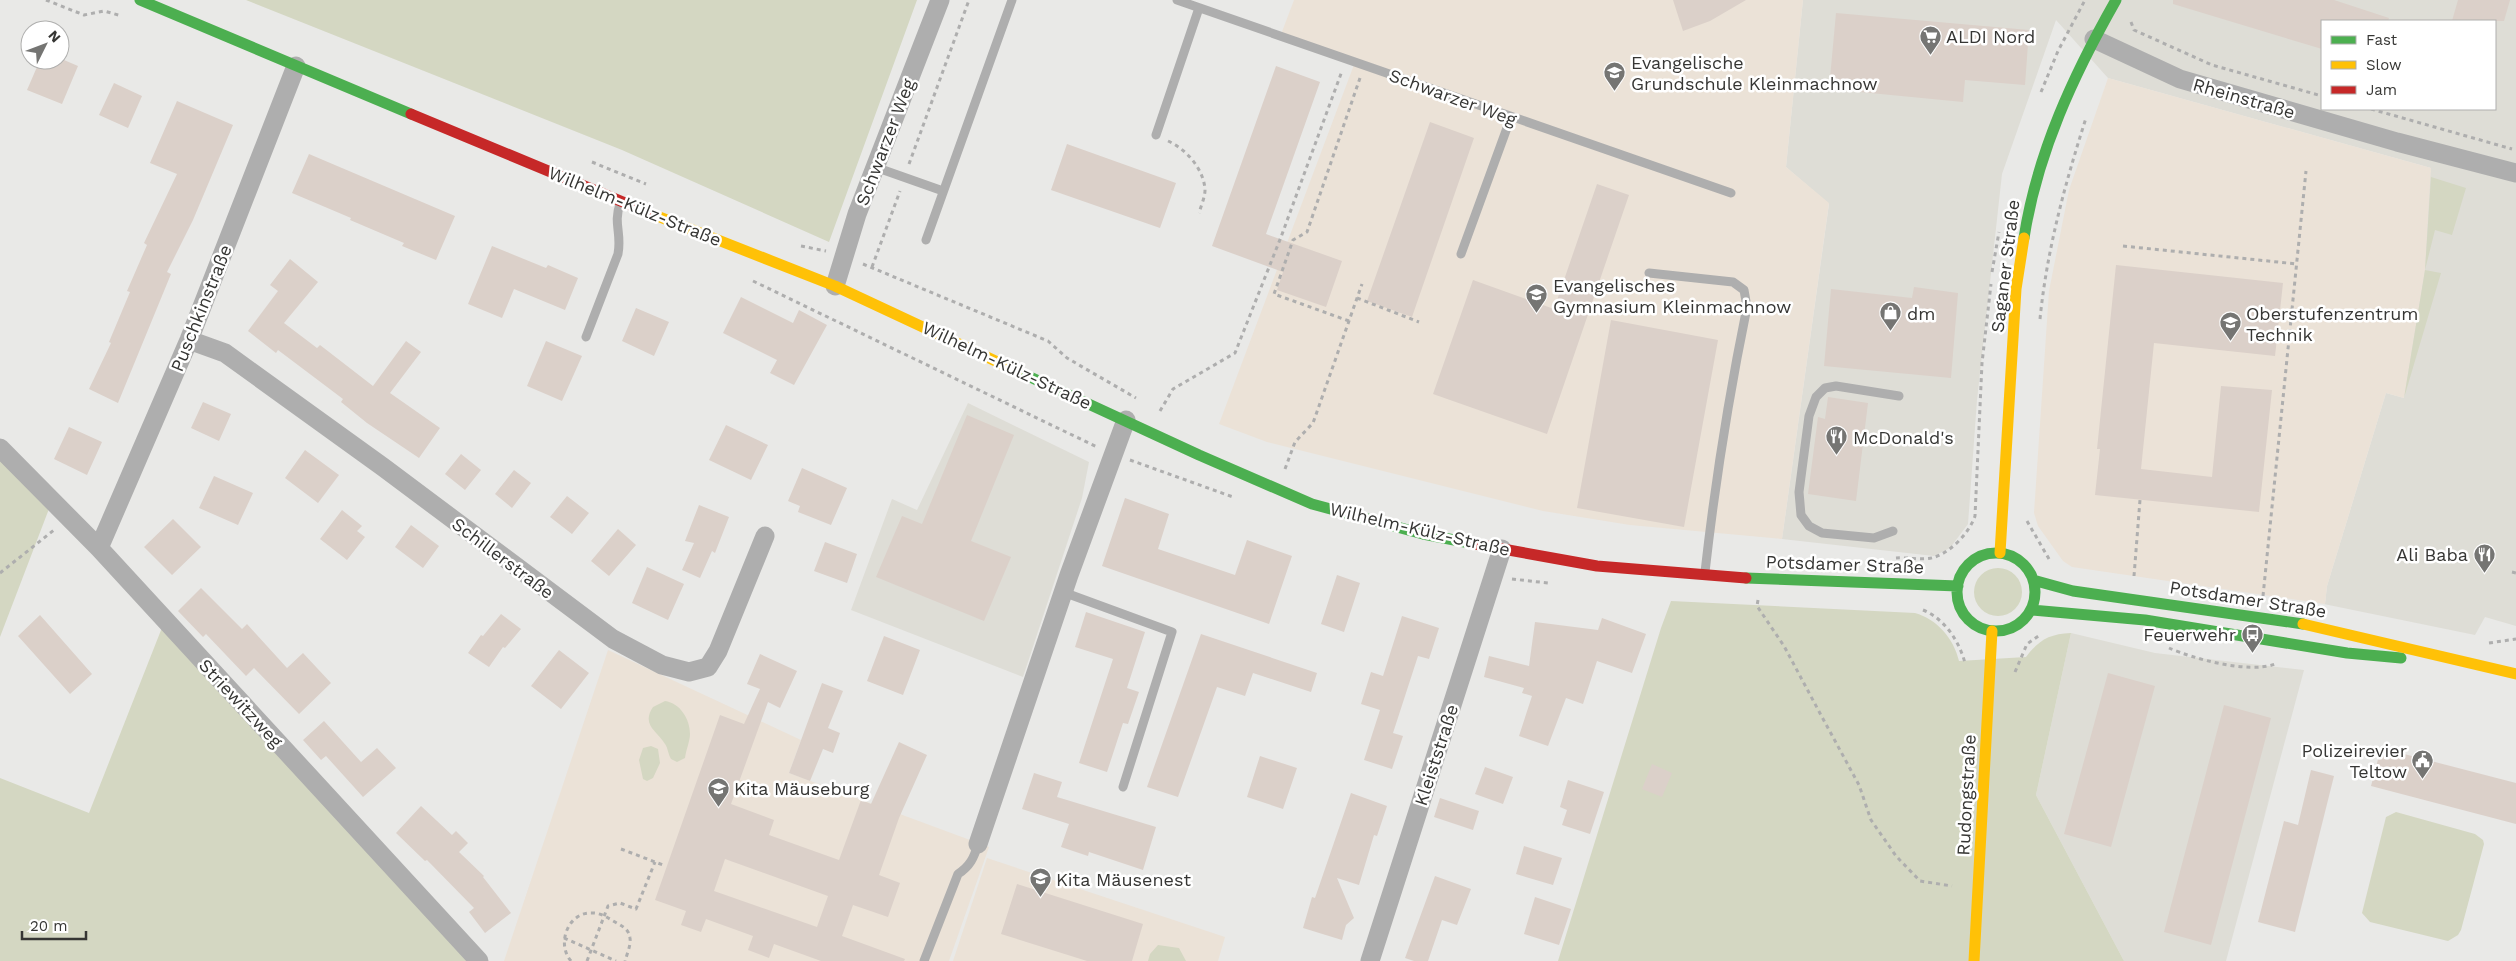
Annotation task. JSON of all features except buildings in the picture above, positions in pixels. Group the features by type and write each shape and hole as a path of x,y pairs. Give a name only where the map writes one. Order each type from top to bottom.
{"street":[{"name":"Wilhelm-Külz-Straße","path":"140,0 621,202 835,286 1312,504 1423,534 1597,566 1731,577"},
{"name":"Schwarzer Weg","path":"835,286 875,167 940,0"},
{"name":"Saganer Straße","path":"2000,553 2016,289 2030,198 2059,115 2094,40 2116,0"},
{"name":"Rheinstraße","path":"2094,40 2180,79 2397,142 2516,173"},
{"name":"Puschkinstraße","path":"99,548 189,340 296,66"},
{"name":"Schillerstraße","path":"189,340 225,353 383,467 600,631 662,664 689,672 708,667 718,651 765,536"},
{"path":"978,844 1063,592 1126,420"},
{"name":"Striewitzweg","path":"0,448 99,548 479,961"},
{"name":"Kleiststraße","path":"1370,961 1502,549"},
{"path":"2000,553 2020,562 2033,580 2035,590 2031,610 2015,626 2005,630 1992,631 1977,626 1964,613 1959,602 1958,586 1961,576 1972,562 1981,557 2000,553"},
{"name":"Potsdamer Straße","path":"1731,577 1958,586"},
{"name":"Potsdamer Straße","path":"2033,580 2073,590 2132,600 2342,632 2516,674"},
{"name":"Potsdamer Straße","path":"2031,610 2071,611 2257,637 2364,656 2456,660"},
{"name":"Rudongstraße","path":"1974,961 1992,631"}],"lane":[{"path":"926,240 1012,0"},
{"name":"Schwarzer Weg","path":"1176,0 1731,193"},
{"path":"1156,135 1199,8"},
{"path":"1462,254 1511,117"},
{"path":"875,167 944,191"},
{"path":"586,337 618,254 620,242 616,216 621,202"},
{"path":"1649,272 1732,282 1744,290 1748,307 1726,413 1712,500 1704,575"},
{"path":"1893,531 1874,538 1822,533 1809,526 1801,515 1800,492 1809,416 1816,397 1825,388 1836,386 1899,396"},
{"path":"1063,592 1172,632 1123,787"},
{"path":"924,961 958,874 974,858 978,844"}],"path":[{"path":"872,267 968,0"},
{"path":"2114,49 2129,16 2134,30 2212,65 2321,96"},
{"path":"1160,411 1173,388 1235,353 1281,237 1346,60"},
{"path":"1349,321 1274,294 1293,240 1307,232 1364,65"},
{"path":"2375,110 2516,150"},
{"path":"2040,321 2047,268 2060,201 2086,116"},
{"path":"1156,135 1171,142 1185,152 1202,176 1205,191 1199,213"},
{"path":"584,159 648,185"},
{"path":"2260,618 2306,171"},
{"path":"794,245 814,247 872,267 1048,340 1067,358 1137,398"},
{"path":"2123,246 2296,264"},
{"path":"1285,469 1295,442 1313,423 1362,284"},
{"path":"1357,298 1419,322"},
{"path":"1152,407 1166,414"},
{"path":"1276,466 1293,472"},
{"path":"2132,600 2140,500"},
{"path":"1888,558 1935,557 1965,535 1975,516"},
{"path":"0,573 69,518"},
{"path":"2025,518 2051,562"},
{"path":"1762,578 1757,606 1784,646 1859,785 1871,820 1896,856 1920,881 1952,886"},
{"path":"1920,608 1932,614 1960,644 1965,663"},
{"path":"2017,666 2027,644 2043,632"},
{"path":"621,849 663,865"},
{"path":"587,961 608,906 620,903 636,909 654,862"},
{"path":"571,961 565,952 564,938 567,929 580,917 594,913 603,915 626,928 629,933 630,942 626,961"},
{"path":"564,938 616,961"}],"shaded area":[{"name":"Evangelisches Gymnasium Kleinmachnow","path":"1294,0 1803,0 1786,167 1829,203 1782,539 1630,525 1543,511 1267,442 1219,424 1355,62 1280,37"},
{"path":"1803,0 2516,0 2516,626 2485,617 2475,635 2314,602 2325,604 2327,586 2386,393 2404,398 2431,168 2108,78 2056,20 2002,174 1977,400 1968,524 1950,548 1934,556 1782,539 1829,204 1786,167"},
{"name":"Oberstufenzentrum Technik","path":"2108,78 2431,168 2425,270 2404,398 2386,393 2327,586 2325,604 2072,567 2063,561 2038,526 2034,513 2049,291 2069,190"},
{"path":"968,403 1089,462 1082,498 1023,677 851,610 892,499 917,510"},
{"path":"2071,633 2155,653 2304,670 2226,961 2124,961 2036,795"},
{"name":"Kita Mäuseburg","path":"608,650 801,740 789,773 989,847 949,961 504,961"},
{"name":"Kita Mäusenest","path":"987,858 1225,937 1218,961 953,961"}],"green space":[{"path":"246,0 917,0 829,242 622,150"},
{"path":"2431,177 2466,188 2452,235 2435,230 2425,270"},
{"path":"2425,270 2441,273 2404,398"},
{"path":"0,448 52,501 0,637"},
{"path":"1998,568 2007,570 2015,575 2020,583 2022,592 2020,601 2015,609 2007,614 1998,616 1989,614 1981,609 1976,601 1974,592 1976,583 1981,575 1989,570"},
{"path":"1671,601 1915,613 1930,620 1943,631 1953,645 1959,661 2026,657 2035,646 2045,639 2071,633 2036,795 2124,961 1558,961"},
{"path":"165,620 479,961 0,961 0,778 89,813"},
{"path":"665,701 680,708 690,728 685,758 677,762 671,759 662,739 649,723 653,707"},
{"path":"651,746 658,749 660,763 653,778 647,781 643,779 639,760 643,748"},
{"path":"2396,812 2475,834 2483,840 2484,844 2461,930 2458,935 2448,941 2370,922 2362,913 2386,817"},
{"path":"1158,945 1179,948 1186,961 1148,961 1150,954"}],"traffic: fast":[{"path":"140,0 411,114"},
{"path":"2024,238 2038,175 2059,115 2086,56 2116,0"},
{"path":"1017,371 1199,455 1312,504 1423,534 1475,544"},
{"path":"1996,553 2011,556 2028,570 2032,577 2035,592 2032,607 2018,624 2011,628 1996,631 1981,628 1964,614 1960,607 1957,592 1960,577 1974,560 1981,556 1996,553"},
{"path":"1746,578 1958,586"},
{"path":"2033,580 2073,591 2303,624"},
{"path":"2031,610 2145,620 2347,653 2401,658"}],"traffic: slow":[{"path":"647,212 835,286 1017,371"},
{"path":"2000,553 2016,289 2024,238"},
{"path":"2303,624 2516,674"},
{"path":"1974,961 1992,631"}],"traffic: jam":[{"path":"411,114 647,212"},
{"path":"1475,544 1597,566 1746,578"}],"place":[{"name":"ALDI Nord","path":"1930,55"},
{"name":"Evangelische Grundschule Kleinmachnow","path":"1615,91"},
{"name":"Evangelisches Gymnasium Kleinmachnow","path":"1537,314"},
{"name":"dm","path":"1891,332"},
{"name":"Oberstufenzentrum Technik","path":"2230,342"},
{"name":"McDonald's","path":"1837,456"},
{"name":"Ali Baba","path":"2484,573"},
{"name":"Feuerwehr","path":"2252,653"},
{"name":"Polizeirevier Teltow","path":"2423,779"},
{"name":"Kita Mäuseburg","path":"718,807"},
{"name":"Kita Mäusenest","path":"1040,898"}]}
